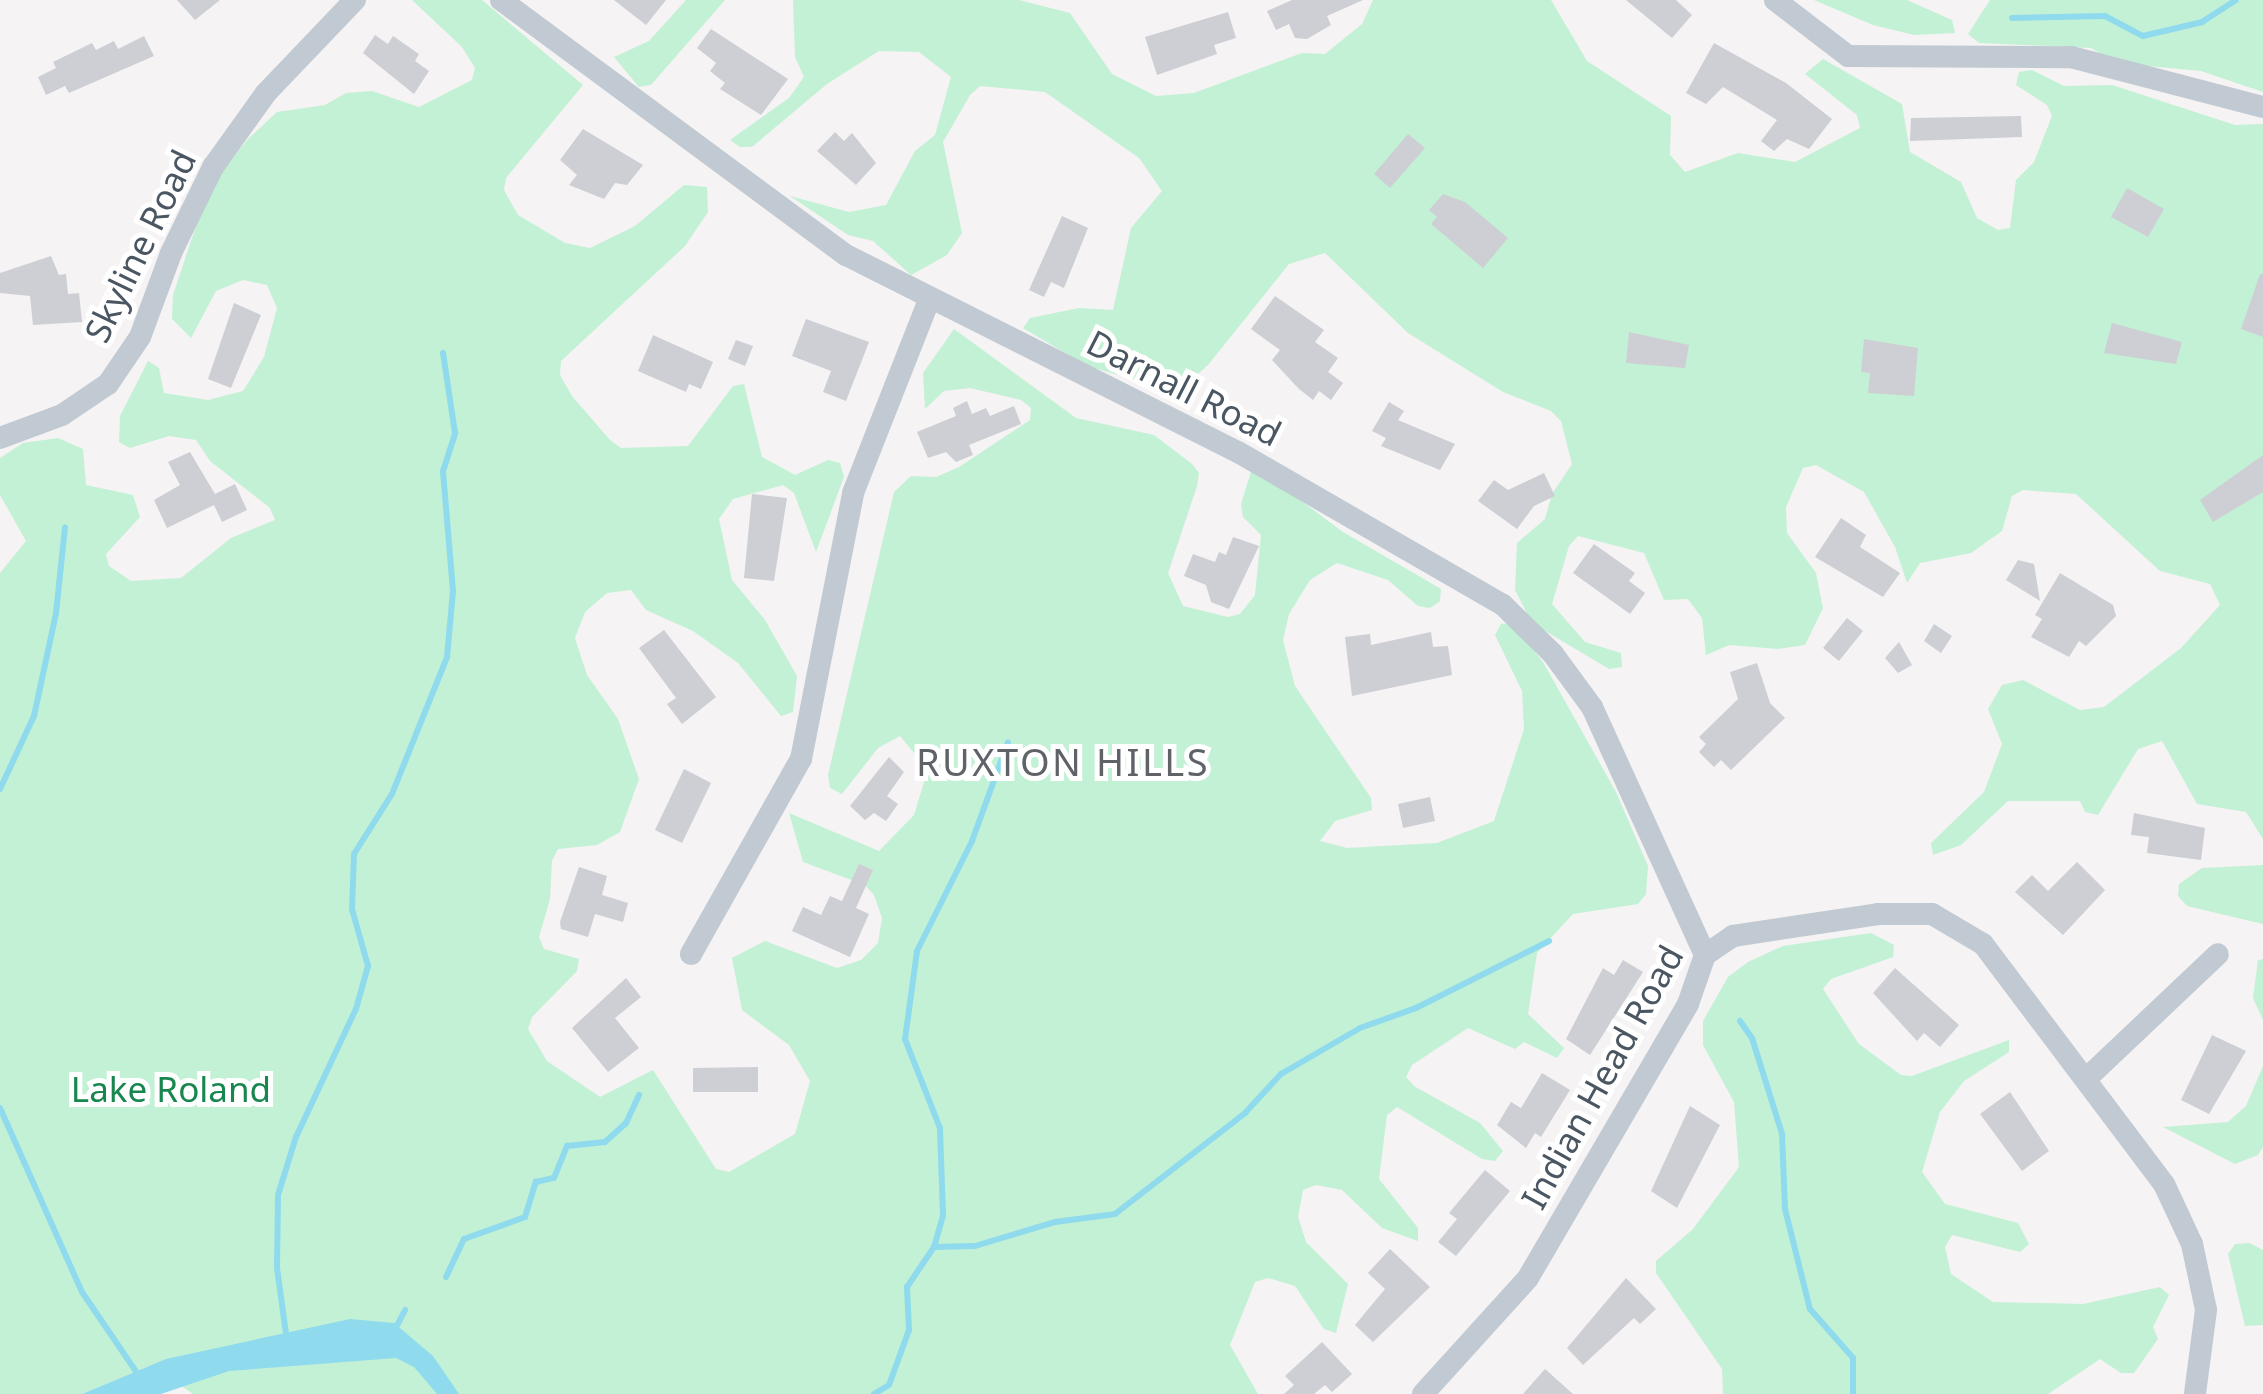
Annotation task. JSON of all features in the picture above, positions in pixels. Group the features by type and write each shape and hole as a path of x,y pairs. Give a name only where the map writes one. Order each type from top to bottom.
{"street":[{"name":"Skyline Road","path":"0,438 86,402 126,362 213,167 266,93 355,0"},
{"name":"Darnall Road","path":"501,0 846,255 1238,452 1503,605 1553,654 1592,707 1705,955"},
{"path":"1775,0 1848,56 2072,57 2263,108"},
{"path":"690,954 801,759 852,493 929,300"},
{"name":"Indian Head Road","path":"1423,1394 1528,1278 1688,1004 1705,955 1733,936 1878,914 1932,914 1983,944 2164,1184 2192,1244 2206,1310 2195,1394"},
{"path":"2087,1078 2218,954"}],"green space":[{"name":"Lake Roland","path":"412,0 482,0 583,85 506,178 504,190 518,215 565,243 590,248 635,226 684,185 707,187 708,212 685,246 561,361 560,375 572,396 610,440 621,448 688,446 733,386 744,384 762,457 795,475 828,460 840,463 844,477 816,552 794,493 783,485 733,499 719,519 732,580 765,620 797,676 793,712 781,716 738,663 693,631 646,610 631,590 607,593 585,612 575,638 587,675 618,719 639,779 620,832 597,845 558,849 552,861 550,899 539,937 544,949 579,959 577,971 532,1017 528,1029 547,1061 600,1097 653,1070 716,1169 729,1172 795,1134 810,1081 789,1045 742,1010 732,958 765,941 837,968 861,960 878,943 882,918 874,895 865,885 803,862 789,813 879,851 914,815 925,779 925,766 900,736 878,748 842,794 830,788 828,775 894,492 911,476 936,477 959,467 1030,420 1031,408 1021,400 970,388 944,391 925,409 923,373 954,329 1076,418 1154,435 1192,464 1199,473 1197,486 1168,573 1183,606 1228,617 1240,614 1255,595 1261,535 1243,517 1241,504 1253,465 1343,532 1441,589 1440,601 1430,608 1418,606 1388,580 1337,563 1310,580 1289,614 1283,640 1295,686 1371,798 1372,810 1335,821 1320,841 1347,848 1437,843 1494,821 1524,729 1522,691 1495,635 1501,624 1512,623 1543,662 1616,792 1648,866 1646,894 1638,904 1573,914 1537,953 1528,1014 1564,1048 1557,1058 1524,1042 1515,1049 1468,1028 1412,1065 1406,1077 1414,1086 1480,1123 1503,1151 1495,1161 1482,1159 1397,1107 1387,1115 1379,1179 1418,1228 1418,1241 1382,1228 1342,1190 1316,1185 1303,1190 1298,1217 1306,1242 1348,1284 1336,1333 1324,1329 1295,1286 1268,1278 1255,1282 1230,1345 1258,1394 193,1394 152,1365 82,1394 0,1394 0,573 26,541 0,495 0,458 23,443 58,438 83,449 86,485 133,495 140,517 106,554 109,566 131,581 181,578 231,538 275,520 270,508 210,461 196,440 169,436 130,448 119,442 120,416 148,361 159,368 164,393 208,400 243,391 264,357 277,308 267,285 243,280 216,291 191,338 172,319 173,295 209,187 248,139 277,112 325,105 346,93 372,91 419,107 472,80 475,68 462,47"},
{"path":"686,0 725,0 651,85 639,87 614,57 649,41"},
{"path":"793,0 1019,0 1070,13 1112,74 1156,96 1194,93 1302,53 1325,54 1362,24 1373,0 1551,0 1587,61 1671,116 1670,155 1685,172 1738,153 1795,162 1860,128 1857,115 1805,74 1823,59 1902,104 1910,152 1961,182 1977,218 1998,230 2010,228 2016,180 2034,162 2052,116 2047,105 2016,85 2019,72 2032,70 2064,86 2112,85 2235,125 2263,124 2263,839 2246,812 2197,804 2162,741 2138,749 2098,815 2085,812 2080,801 2008,801 1961,845 1933,855 1931,843 1984,792 2002,744 1988,709 2002,685 2023,680 2080,710 2104,707 2181,648 2220,605 2210,584 2160,571 2076,494 2023,490 2012,496 2002,531 1971,553 1920,563 1907,583 1895,547 1864,492 1816,465 1803,468 1786,507 1787,533 1816,573 1823,608 1805,645 1778,649 1729,645 1706,655 1702,618 1688,599 1664,600 1644,553 1578,536 1569,546 1552,604 1585,642 1621,653 1622,667 1609,669 1532,623 1515,590 1517,543 1545,519 1552,494 1572,464 1561,421 1551,411 1503,392 1408,333 1325,253 1289,264 1208,365 1168,400 1136,380 1087,366 1023,328 1030,318 1079,308 1113,310 1131,228 1162,191 1139,158 1045,92 980,86 970,95 943,142 962,233 947,255 911,275 873,241 848,235 790,196 849,212 886,205 915,151 935,135 951,77 919,52 879,51 827,84 752,147 740,147 730,140 789,98 804,77 795,57"},
{"path":"1814,0 1907,0 1952,20 1955,33 1914,35 1873,25"},
{"path":"1990,0 2263,0 2263,92 2201,71 2116,63 2091,48 1979,43 1968,34"},
{"path":"2263,865 2263,924 2187,906 2178,896 2179,884 2202,868"},
{"path":"1871,933 1894,945 1893,957 1831,979 1823,989 1859,1044 1901,1075 1912,1076 2009,1040 2009,1052 1964,1081 1940,1112 1922,1172 1945,1204 2018,1223 2029,1244 2020,1252 1952,1235 1945,1247 1951,1274 1993,1302 2083,1304 2160,1287 2169,1295 2153,1327 2158,1339 2134,1373 2121,1373 2100,1359 2048,1394 1723,1394 1722,1369 1656,1273 1656,1261 1693,1229 1739,1167 1734,1102 1703,1045 1703,1021 1728,977 1748,962 1783,946"},
{"path":"2263,959 2263,1020 2253,998 2258,960"},
{"path":"2263,1066 2263,1147 2258,1155 2235,1164 2163,1127 2228,1122 2246,1106"},
{"path":"2249,1243 2263,1250 2263,1325 2245,1326 2228,1254 2235,1244"}],"water":[{"path":"350,1319 394,1323 433,1356 459,1394 437,1394 414,1367 396,1358 229,1371 161,1394 82,1394 166,1359"}],"building":[{"path":"177,0 220,0 195,20"},
{"path":"614,0 666,0 646,25"},
{"path":"1292,0 1363,0 1327,16 1331,25 1307,39 1295,38 1289,24 1276,30 1267,11"},
{"path":"1626,0 1676,0 1692,15 1672,38"},
{"path":"1228,12 1236,38 1214,45 1217,54 1157,75 1145,37"},
{"path":"711,29 788,79 761,115 720,89 725,83 710,71 716,63 697,48"},
{"path":"375,35 388,44 393,36 419,54 415,61 429,71 414,94 363,53"},
{"path":"144,36 154,56 69,93 65,86 46,95 38,77 56,68 53,62 92,43 96,50 114,41 118,49"},
{"path":"1714,43 1786,83 1832,119 1809,149 1787,139 1774,151 1761,141 1777,120 1723,87 1706,104 1686,93"},
{"path":"2021,116 2022,137 1910,141 1911,118"},
{"path":"583,129 643,165 627,185 615,183 604,199 569,185 577,175 560,160"},
{"path":"835,132 844,141 852,133 876,163 856,185 817,151"},
{"path":"1408,134 1425,148 1390,188 1374,174"},
{"path":"2127,188 2164,209 2148,237 2111,217"},
{"path":"1443,194 1465,202 1508,238 1483,268 1431,224 1437,217 1429,210"},
{"path":"1062,216 1088,228 1064,288 1051,282 1044,297 1029,290"},
{"path":"51,256 59,275 66,274 68,294 79,293 82,322 33,325 30,296 0,293 0,273"},
{"path":"2263,274 2263,337 2241,329"},
{"path":"1275,296 1324,330 1315,342 1338,358 1328,372 1343,383 1331,400 1319,391 1313,400 1299,389 1272,360 1280,350 1251,329"},
{"path":"234,303 261,315 231,388 208,379"},
{"path":"806,319 869,342 846,401 823,392 831,371 792,356"},
{"path":"2112,323 2182,342 2176,364 2104,353"},
{"path":"1629,332 1689,345 1685,368 1626,363"},
{"path":"653,335 713,362 701,389 689,384 686,392 638,371"},
{"path":"1864,339 1918,348 1914,396 1868,393 1870,373 1861,372"},
{"path":"736,340 753,346 745,366 728,359"},
{"path":"967,401 972,414 986,408 990,416 1014,406 1021,424 969,445 973,455 956,462 946,452 928,458 917,432 956,416 953,408"},
{"path":"1389,402 1404,411 1398,420 1455,444 1440,470 1381,446 1386,438 1372,431"},
{"path":"190,452 215,494 235,484 247,510 222,522 214,505 167,528 154,500 180,485 168,462"},
{"path":"2263,455 2263,492 2213,522 2200,500"},
{"path":"1544,473 1555,496 1534,506 1517,529 1478,501 1494,480 1508,490"},
{"path":"752,494 787,498 774,581 744,578"},
{"path":"1841,518 1866,535 1860,547 1900,573 1883,597 1815,557"},
{"path":"1233,537 1259,546 1229,609 1211,602 1206,585 1184,576 1193,554 1215,562 1219,552 1226,555"},
{"path":"1594,544 1635,573 1629,581 1645,593 1630,614 1573,573"},
{"path":"2018,560 2034,564 2040,601 2006,580"},
{"path":"2060,573 2113,605 2116,616 2086,646 2079,641 2069,657 2031,637 2042,619 2035,615"},
{"path":"1847,618 1863,631 1839,661 1823,648"},
{"path":"1934,624 1952,636 1941,653 1924,641"},
{"path":"664,630 716,697 682,724 667,704 676,698 639,648"},
{"path":"1431,632 1433,647 1448,646 1452,675 1352,696 1345,637 1370,634 1371,645"},
{"path":"1899,642 1912,665 1898,673 1885,658"},
{"path":"1757,663 1770,703 1785,718 1731,770 1721,760 1714,767 1699,752 1706,744 1699,737 1738,699 1730,672"},
{"path":"889,757 904,772 887,796 898,804 886,821 874,813 865,820 850,806"},
{"path":"684,769 711,783 682,843 655,830"},
{"path":"1430,797 1435,821 1403,828 1398,804"},
{"path":"2134,813 2205,828 2201,860 2147,853 2149,837 2131,835"},
{"path":"2077,862 2105,890 2063,935 2015,892 2032,875 2048,891"},
{"path":"859,864 873,870 856,908 869,914 850,957 792,931 803,907 821,915 830,896 842,901"},
{"path":"579,867 607,876 602,895 628,903 623,922 595,914 588,937 561,929 560,922"},
{"path":"1623,960 1643,972 1590,1055 1566,1039 1603,968 1614,975"},
{"path":"1895,968 1959,1025 1940,1047 1924,1033 1917,1041 1873,993"},
{"path":"626,978 641,997 615,1018 639,1048 608,1072 572,1028"},
{"path":"2212,1035 2246,1051 2209,1114 2181,1100"},
{"path":"758,1067 758,1092 693,1092 693,1068"},
{"path":"1542,1073 1570,1090 1541,1137 1535,1133 1526,1148 1497,1125 1511,1102 1521,1108"},
{"path":"2010,1092 2049,1151 2022,1171 1980,1114"},
{"path":"1690,1106 1720,1125 1677,1208 1651,1191"},
{"path":"1485,1170 1510,1191 1456,1256 1438,1242 1457,1219 1449,1213"},
{"path":"1390,1249 1430,1287 1373,1342 1355,1325 1385,1289 1368,1273"},
{"path":"1626,1278 1656,1309 1640,1324 1634,1318 1583,1365 1567,1348"},
{"path":"1322,1342 1352,1374 1332,1392 1325,1385 1314,1394 1284,1394 1294,1385 1285,1376"},
{"path":"1545,1369 1573,1394 1523,1394"}],"waterway":[{"path":"2012,18 2105,16 2143,36 2202,22 2236,0"},
{"path":"287,1341 277,1268 278,1195 296,1137 356,1009 368,966 352,909 354,854 392,794 447,657 453,591 443,471 455,433 443,353"},
{"path":"0,789 34,716 56,613 65,527"},
{"path":"874,1394 889,1385 909,1330 907,1287 934,1247 943,1215 940,1128 905,1039 917,951 972,841 1008,742"},
{"path":"934,1247 975,1246 1055,1222 1115,1214 1245,1113 1281,1074 1360,1028 1416,1008 1549,941"},
{"path":"1740,1021 1752,1038 1782,1134 1785,1209 1810,1309 1853,1358 1853,1394"},
{"path":"446,1277 464,1239 525,1217 536,1182 554,1178 567,1146 605,1142 626,1123 639,1095"},
{"path":"0,1108 82,1292 139,1376"},
{"path":"394,1331 405,1310"}],"district":[{"name":"RUXTON HILLS","path":"1063,762"}]}
